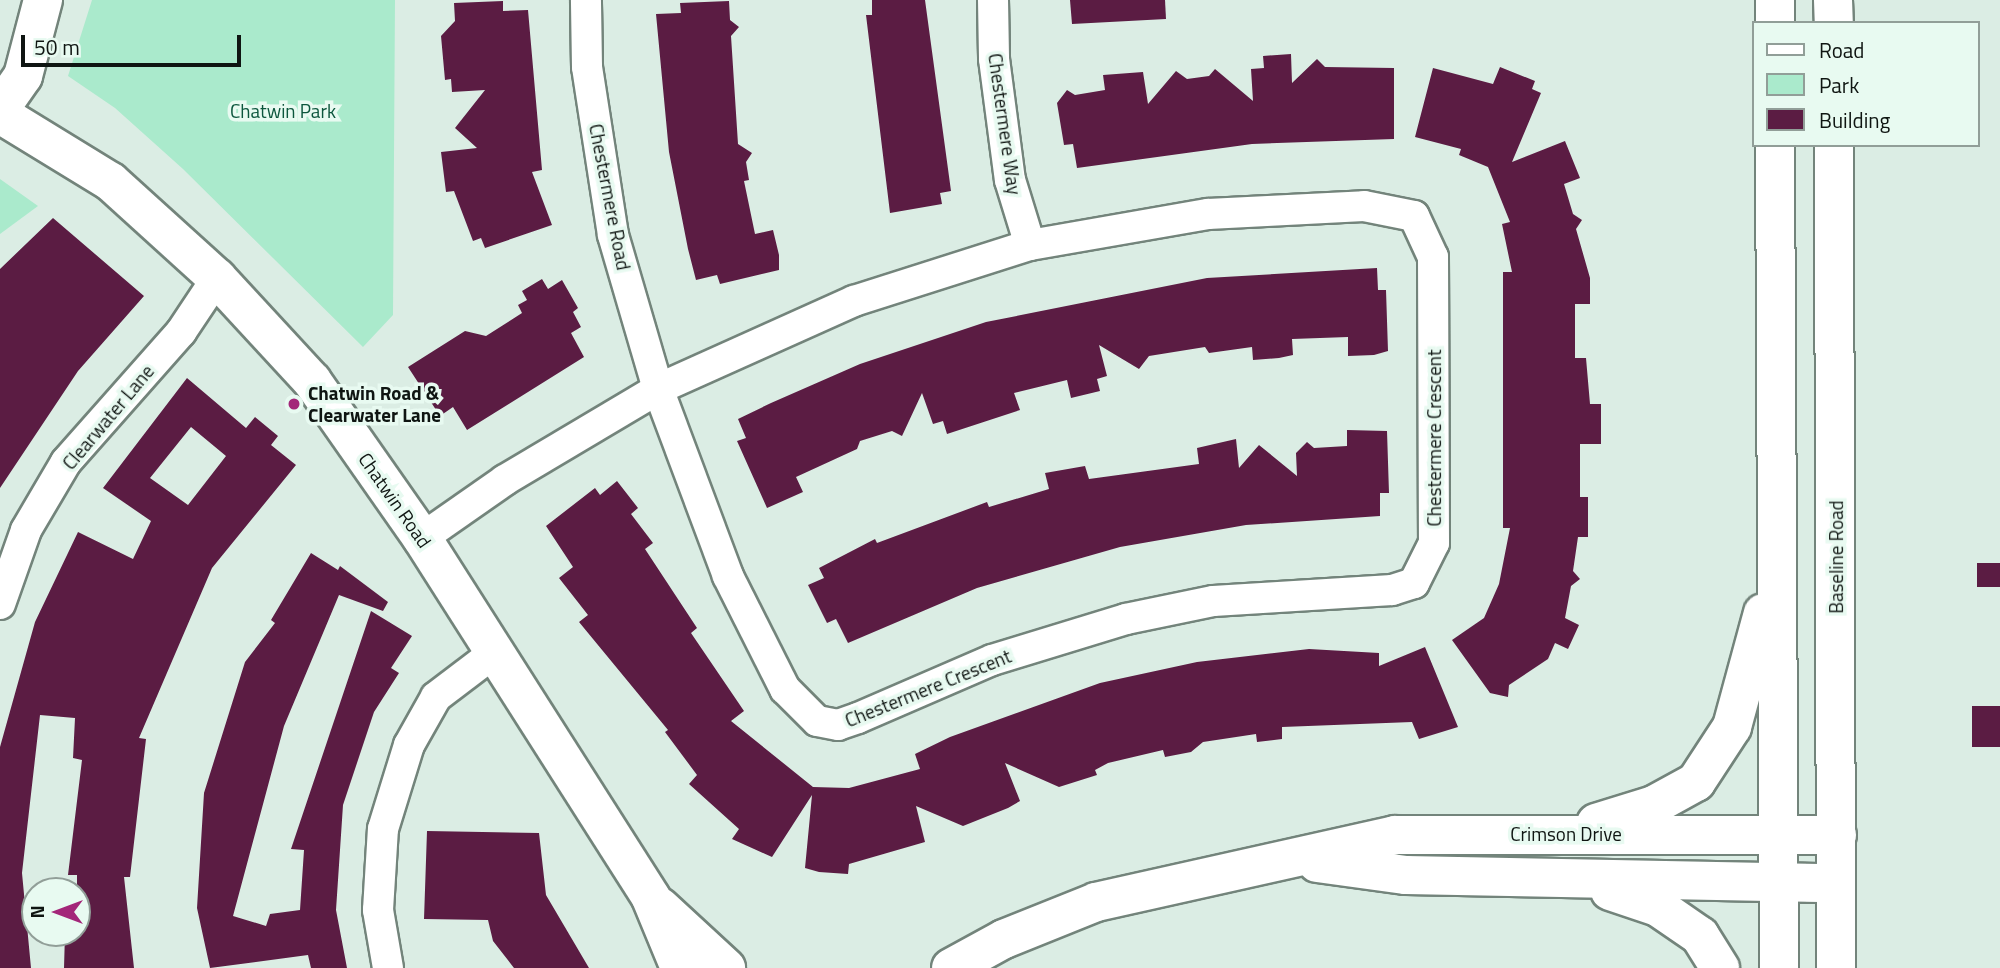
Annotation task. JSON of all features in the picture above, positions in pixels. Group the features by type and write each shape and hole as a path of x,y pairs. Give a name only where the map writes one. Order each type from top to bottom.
{"street":[{"path":"0,111 23,76 43,0"},
{"name":"Chestermere Road","path":"586,0 587,67 613,235 658,389"},
{"name":"Chestermere Way","path":"993,0 994,59 1010,180 1030,245"},
{"path":"1775,0 1775,21"},
{"path":"1833,0 1833,21"},
{"name":"Chatwin Road","path":"0,111 111,182 218,278 312,381 422,538 651,898 681,968"},
{"path":"1775,147 1779,968"},
{"name":"Baseline Road","path":"1834,147 1836,968"},
{"name":"Chestermere Crescent","path":"422,538 505,480 658,389 854,301 1030,245 1208,214 1364,206 1414,216 1433,257 1434,543 1414,583 1392,590 1213,601 1126,619 992,660 838,725 817,721 785,689 727,576 658,389"},
{"name":"Clearwater Lane","path":"0,604 26,530 66,463 181,332 218,278"},
{"path":"1562,834 1654,805 1696,782 1732,727 1777,564"},
{"path":"388,968 378,910 383,829 409,745 436,697 494,653"},
{"name":"Crimson Drive","path":"951,968 1004,939 1096,902 1252,865 1298,860 1395,835 1837,835"},
{"name":"Crimson Drive","path":"1298,860 1406,875 1835,883"},
{"path":"1578,880 1658,907 1700,936 1720,968"},
{"name":"Chatwin Road","path":"651,898 726,968"}],"green space":[{"name":"Chatwin Park","path":"92,0 395,0 393,315 363,347 183,169 115,108 68,76"},
{"path":"0,179 38,206 0,234"}],"building":[{"path":"872,0 925,0 951,191 940,193 942,204 890,213 866,15 872,15"},
{"path":"1070,0 1165,0 1166,19 1072,24"},
{"path":"503,1 503,11 528,10 542,170 532,172 552,225 485,248 481,238 473,241 454,191 446,192 441,152 477,148 455,128 485,90 452,92 451,79 445,80 441,36 455,21 454,3"},
{"path":"729,1 730,20 739,27 731,36 738,144 752,153 746,162 749,180 744,181 755,234 773,230 779,255 779,270 720,284 717,275 696,280 688,249 669,152 656,14 681,13 680,3"},
{"path":"1291,54 1292,83 1317,59 1325,67 1394,68 1394,139 1252,144 1077,168 1073,144 1064,145 1057,103 1067,90 1075,95 1105,90 1103,75 1143,72 1148,104 1176,71 1187,79 1209,76 1215,69 1253,101 1251,69 1264,68 1263,56"},
{"path":"1500,67 1535,81 1532,89 1541,93 1512,162 1565,141 1580,178 1564,184 1573,214 1582,220 1576,229 1590,278 1590,304 1575,304 1575,358 1586,358 1590,404 1601,404 1601,444 1580,444 1580,497 1588,497 1588,537 1578,537 1573,571 1580,579 1571,586 1565,618 1579,625 1568,649 1555,643 1548,659 1509,685 1508,697 1490,693 1452,640 1484,618 1499,584 1510,528 1503,528 1503,272 1512,272 1502,224 1510,222 1488,167 1459,155 1461,149 1415,137 1433,68 1493,84"},
{"path":"53,218 144,296 78,371 0,488 0,269"},
{"path":"1377,268 1378,290 1386,290 1388,351 1374,355 1348,356 1348,337 1292,339 1293,355 1279,358 1253,360 1252,347 1209,353 1205,347 1149,356 1139,369 1099,345 1107,376 1097,379 1100,391 1071,398 1067,380 1014,393 1020,410 947,434 943,421 933,424 922,393 902,436 892,431 860,441 857,449 796,477 803,492 767,508 737,441 746,438 738,419 771,403 860,364 986,322 1207,278"},
{"path":"542,279 548,289 562,280 578,308 573,312 581,327 571,333 584,357 467,430 453,407 440,416 408,367 465,331 486,336 522,313 518,305 527,300 522,291"},
{"path":"187,378 246,428 255,417 278,436 271,445 296,465 212,568 139,738 146,739 130,877 124,877 134,968 64,968 65,947 91,947 91,877 68,875 82,760 73,758 75,718 40,715 21,877 21,947 29,947 31,968 0,968 0,747 35,622 78,532 133,559 151,521 103,488","holes":["191,427 226,456 188,505 150,478"]},
{"path":"1347,430 1387,431 1389,493 1380,493 1380,516 1246,525 1120,547 977,588 848,643 836,619 827,623 808,585 824,578 819,568 875,539 877,543 987,502 989,507 1049,489 1045,473 1085,466 1089,479 1199,464 1197,448 1236,439 1239,468 1259,445 1297,476 1296,453 1307,442 1314,448 1347,446"},
{"path":"617,481 638,508 631,514 653,543 645,549 697,628 691,633 744,711 731,721 813,787 849,788 920,769 915,754 950,737 1100,683 1197,662 1309,649 1379,653 1379,666 1425,647 1458,727 1419,739 1412,722 1282,727 1282,739 1257,742 1256,734 1203,742 1191,752 1165,757 1163,750 1108,763 1095,770 1097,775 1059,787 1005,763 1020,801 1008,808 963,826 916,806 925,842 849,864 848,874 805,868 812,795 772,857 732,839 739,829 689,784 697,775 665,732 668,730 579,622 588,615 559,578 573,567 546,526 595,488 600,495"},
{"path":"311,553 338,570 340,566 388,602 383,611 339,595 284,726 233,916 266,926 270,914 300,910 304,850 291,849 371,611 412,636 391,668 399,673 374,712 343,805 336,910 347,968 311,968 308,955 210,968 197,908 204,793 245,662 275,623 271,620"},
{"path":"1977,563 2000,563 2000,587 1977,587"},
{"path":"1972,706 2000,706 2000,747 1972,747"},
{"path":"427,831 539,833 546,895 589,968 514,968 493,941 488,920 424,919"}],"place":[{"name":"Chatwin Road & Clearwater Lane","path":"294,404"}]}
